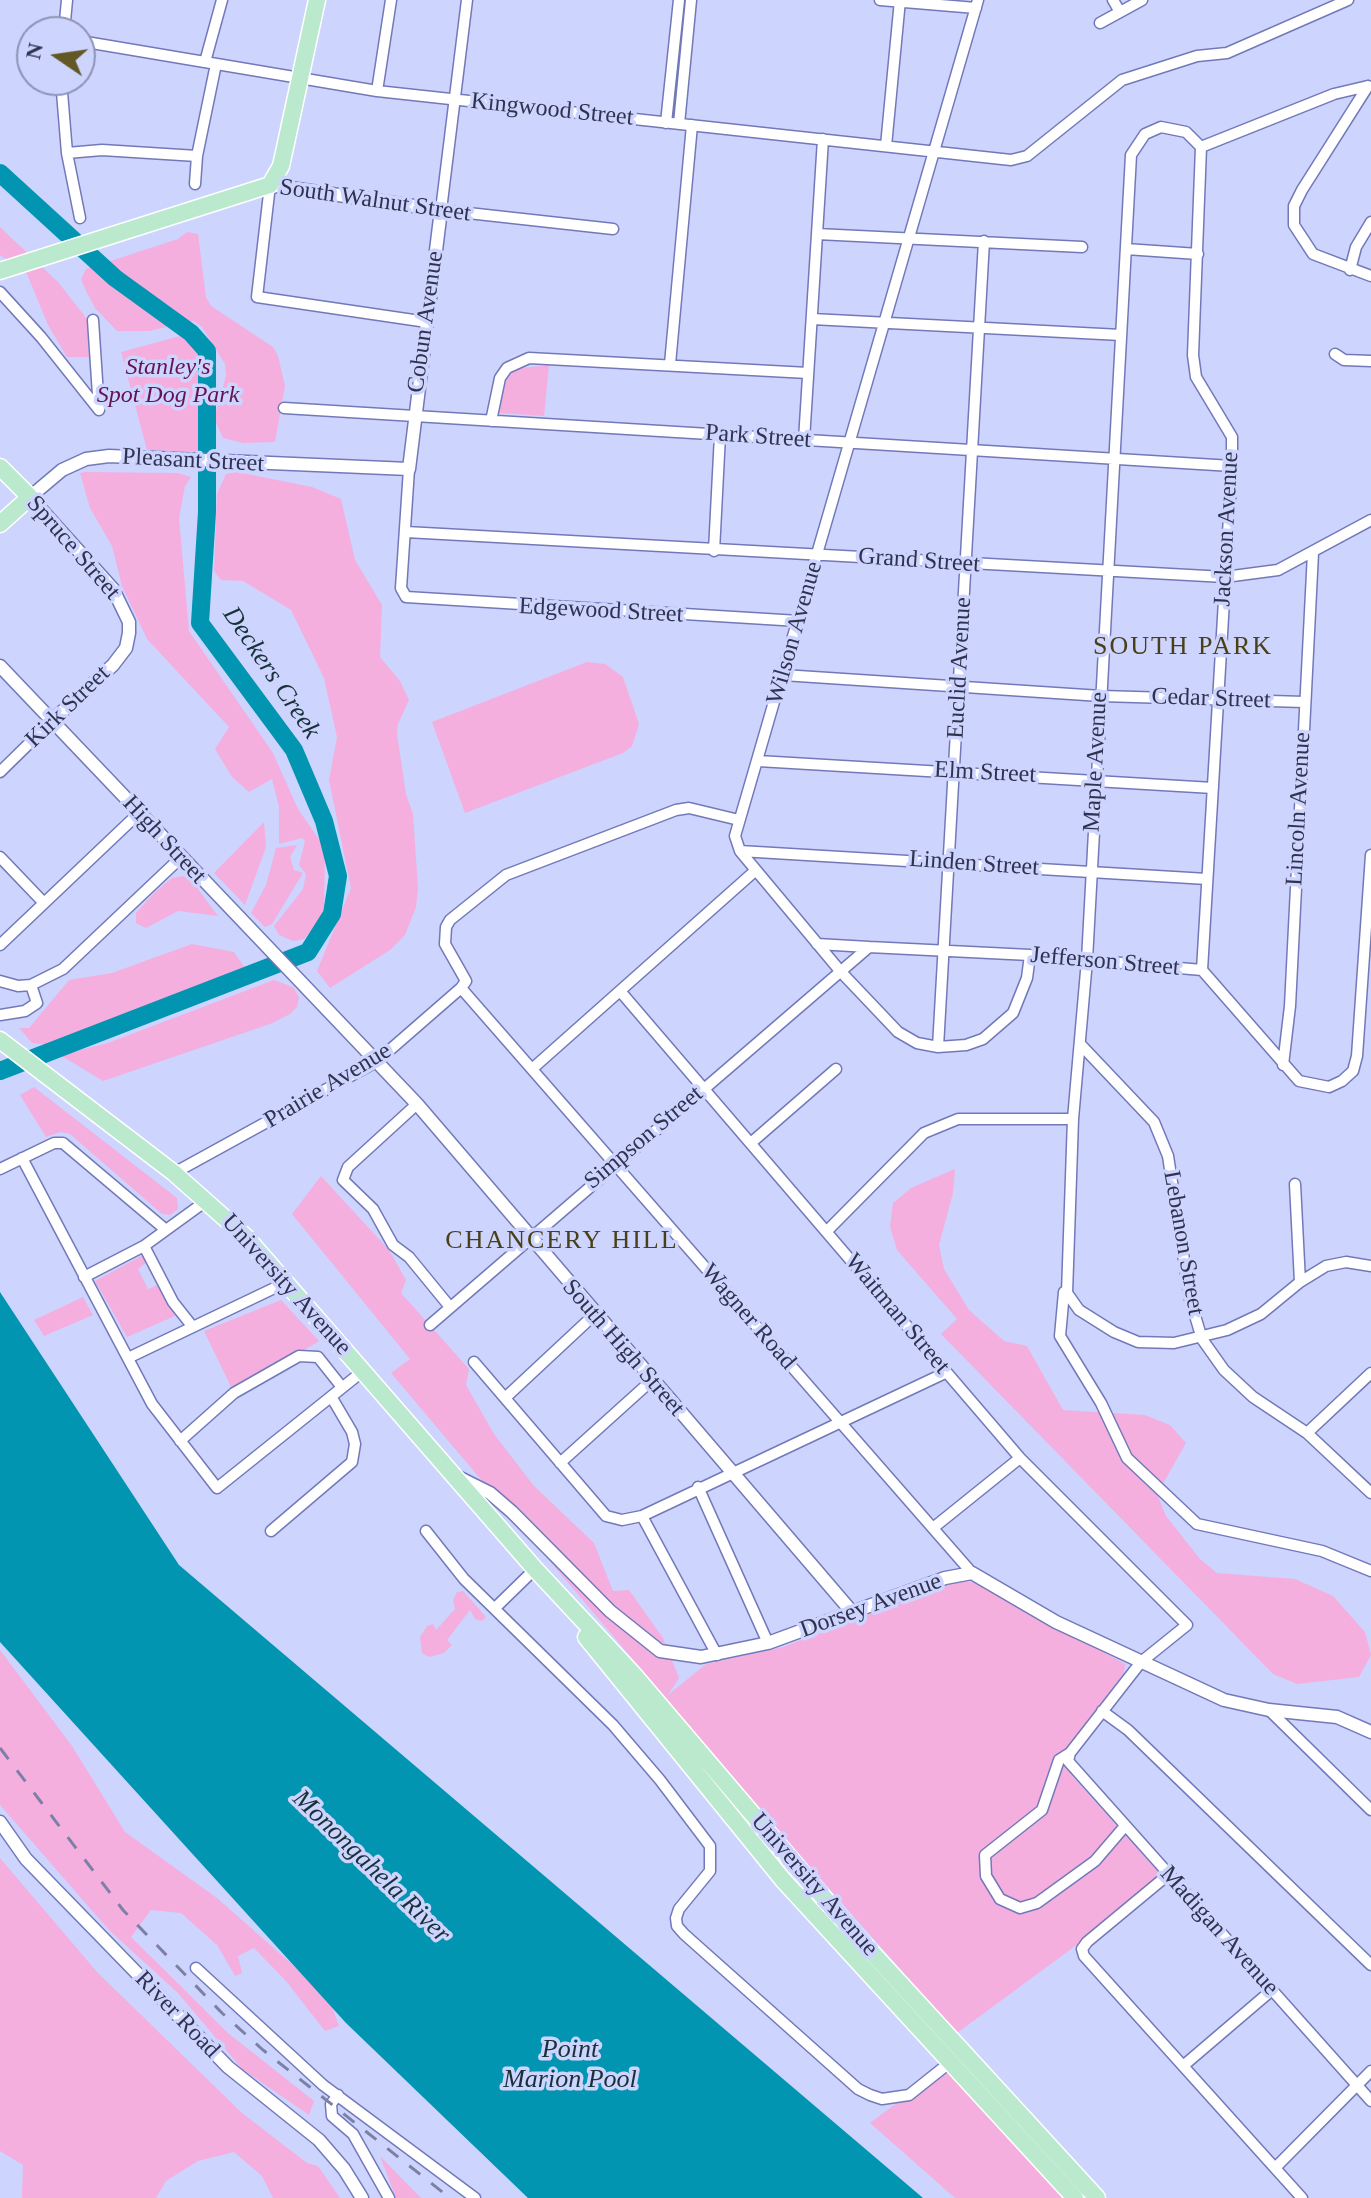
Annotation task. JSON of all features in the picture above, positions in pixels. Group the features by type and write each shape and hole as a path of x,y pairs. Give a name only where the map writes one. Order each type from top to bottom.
{"main road":[{"path":"270,185 281,166 317,0"},
{"name":"South Walnut Street","path":"3,270 270,185"},
{"name":"Spruce Street","path":"0,467 30,497"},
{"name":"Pleasant Street","path":"0,524 30,497"},
{"name":"University Avenue","path":"0,1040 174,1173 246,1237 535,1569 634,1675 853,1932 1097,2198"},
{"name":"University Avenue","path":"535,1569 623,1686 783,1880 1075,2198"}],"street":[{"path":"195,184 222,0"},
{"path":"377,91 391,0"},
{"name":"Cobun Avenue","path":"403,596 414,415 467,0"},
{"path":"666,123 679,0"},
{"path":"679,124 691,0"},
{"path":"880,0 977,4"},
{"path":"1113,0 1120,12"},
{"path":"1100,23 1142,0"},
{"name":"Kingwood Street","path":"96,44 377,91 1011,160 1027,156 1122,80 1197,56 1245,47 1348,0"},
{"path":"886,146 900,1"},
{"name":"Wilson Avenue","path":"740,851 735,836 739,820 977,4"},
{"path":"1201,147 1334,94 1369,85"},
{"path":"1369,85 1294,206 1294,225 1313,254 1371,276"},
{"path":"62,96 67,153 80,218"},
{"path":"670,364 692,125"},
{"name":"Maple Avenue","path":"1201,147 1186,132 1161,127 1145,134 1131,155 1087,960 1073,1119 1065,1274 1067,1293 1079,1310 1093,1321 1138,1342 1174,1343 1202,1339"},
{"path":"804,440 823,139"},
{"name":"Jackson Avenue","path":"1201,147 1193,355 1196,377 1232,437 1202,970"},
{"path":"67,153 102,150 197,156"},
{"path":"270,185 257,297 427,322"},
{"name":"South Walnut Street","path":"270,185 441,210 613,229"},
{"path":"1350,270 1356,247 1371,222"},
{"path":"817,234 1082,247"},
{"name":"Euclid Avenue","path":"938,1047 984,241"},
{"path":"1126,249 1198,254"},
{"path":"0,292 41,337 99,410 93,320"},
{"path":"812,319 1121,335"},
{"path":"1335,354 1344,360 1371,361"},
{"path":"491,421 494,394 500,378 507,368 529,358 808,373"},
{"name":"Park Street","path":"284,408 1232,466"},
{"path":"714,551 720,435"},
{"name":"Pleasant Street","path":"30,497 66,467 86,459 109,456 409,469"},
{"name":"Spruce Street","path":"30,497 113,589 129,622 128,638"},
{"name":"Grand Street","path":"406,532 1225,577 1278,570 1371,520"},
{"name":"Lincoln Avenue","path":"1283,1065 1290,1006 1313,553"},
{"name":"Edgewood Street","path":"403,596 595,611 799,621"},
{"name":"Kirk Street","path":"0,772 100,679 126,648 128,638"},
{"name":"High Street","path":"0,666 329,1014"},
{"name":"Cedar Street","path":"783,675 1101,696 1304,702"},
{"name":"Elm Street","path":"758,761 1213,788"},
{"path":"461,988 466,981 445,944 446,927 450,920 506,875 676,810 705,810 739,820"},
{"path":"0,945 139,813"},
{"path":"740,851 841,972 898,1032 917,1043 938,1047 966,1045 983,1039 1013,1013 1027,978 1030,955"},
{"name":"Linden Street","path":"740,851 950,861 1207,879"},
{"path":"1370,879 1371,855"},
{"path":"0,857 44,903"},
{"path":"0,981 18,986 31,985 63,969 174,864"},
{"path":"532,1069 756,870"},
{"name":"Jefferson Street","path":"817,944 1030,955 1202,970 1299,1081 1329,1087 1353,1071 1357,1056 1370,879"},
{"path":"841,972 869,947"},
{"name":"Simpson Street","path":"430,1325 841,972"},
{"path":"0,1015 25,1011 37,1003 31,985"},
{"name":"Prairie Avenue","path":"174,1173 376,1062 461,988"},
{"name":"Wagner Road","path":"461,988 972,1573"},
{"name":"Waitman Street","path":"620,991 1020,1458 1187,1625 1141,1662"},
{"name":"South High Street","path":"329,1014 417,1104 528,1238 852,1612"},
{"name":"Lebanon Street","path":"1081,1045 1154,1122 1159,1133 1168,1156 1190,1299 1202,1339 1224,1370 1253,1397 1307,1433 1371,1493"},
{"path":"752,1142 836,1069"},
{"path":"417,1104 344,1174 343,1180 373,1209 393,1245 409,1257 450,1307"},
{"path":"827,1231 924,1133 958,1119 1073,1119"},
{"path":"0,1169 54,1143 63,1143 166,1230"},
{"path":"22,1158 152,1404 217,1488 363,1371"},
{"path":"1295,1184 1300,1282"},
{"path":"84,1277 144,1246 206,1201"},
{"path":"144,1246 173,1302 192,1326"},
{"path":"1202,1339 1261,1314 1300,1282 1326,1266 1346,1262 1371,1266"},
{"path":"1065,1274 1060,1336 1101,1403 1127,1458 1197,1524 1322,1551 1371,1571"},
{"path":"128,1358 287,1282"},
{"path":"505,1398 594,1315"},
{"path":"180,1441 234,1393 299,1356 318,1357 341,1386"},
{"path":"474,1362 606,1516 622,1520 642,1516 730,1471 840,1424 945,1373"},
{"path":"1307,1433 1371,1373"},
{"path":"560,1463 651,1381"},
{"path":"271,1531 352,1462 355,1444 352,1432 332,1398"},
{"path":"933,1528 1020,1458"},
{"name":"Dorsey Avenue","path":"454,1475 501,1503 610,1611 660,1651 701,1657 768,1643 945,1578 972,1573 1032,1610 1224,1700 1269,1710 1337,1717 1371,1732"},
{"path":"698,1487 768,1643"},
{"path":"642,1516 717,1655"},
{"path":"426,1531 464,1579 613,1725 710,1846 710,1871 679,1909 676,1918 677,1926 684,1934 858,2089 870,2095 882,2099 909,2095 964,2052"},
{"path":"495,1608 535,1569"},
{"path":"1125,1826 1095,1861 1037,1903 1020,1908 1000,1899 986,1876 985,1855 1042,1810 1059,1760 1069,1757 1141,1662"},
{"path":"1269,1710 1371,1810"},
{"path":"1102,1711 1128,1730 1371,1965"},
{"name":"Madigan Avenue","path":"1069,1757 1125,1826 1371,2101"},
{"name":"River Road","path":"0,1822 26,1859 228,2067 302,2122 326,2147 362,2198"},
{"path":"1169,1874 1082,1949 1087,1961 1302,2198"},
{"path":"196,1968 338,2095 475,2198"},
{"path":"1183,2066 1272,1990"},
{"path":"1276,2167 1371,2071"},
{"path":"338,2095 331,2104 332,2116 353,2134 389,2198"}],"green space":[{"path":"0,227 58,282 87,319 89,357 67,357 48,325 27,274 0,255"},
{"path":"187,232 198,234 206,297 211,306 273,347 278,356 285,386 275,442 243,443 223,438 214,418 226,376 225,364 202,327 193,321 149,331 117,331 95,308 85,289 81,279 86,269 178,239"},
{"name":"Stanley's Spot Dog Park","path":"191,333 207,351 204,452 147,450 121,352"},
{"path":"549,365 544,416 499,413 501,391 511,373 522,368"},
{"path":"237,472 312,487 341,499 355,560 382,605 380,657 400,681 409,700 397,734 406,794 413,814 418,888 416,907 405,935 390,950 330,988 317,971 351,888 329,780 337,737 324,678 291,610 243,581 221,580 214,571 217,494 226,474"},
{"path":"80,473 178,473 191,477 185,486 179,518 189,631 273,753 298,809 325,848 324,908 318,923 304,939 293,941 279,935 274,926 303,889 306,874 299,865 305,841 302,838 279,844 279,807 272,779 249,792 232,777 215,749 229,727 147,639 122,586 112,546 90,508"},
{"path":"587,662 605,664 623,677 639,724 632,746 623,753 465,813 432,722"},
{"path":"264,822 266,847 245,905 214,873"},
{"path":"297,845 290,857 294,870 303,873 272,924 265,927 251,913 266,885 276,848"},
{"path":"183,876 192,881 218,916 178,911 146,928 136,923 136,913 154,893 172,878"},
{"path":"192,944 234,952 245,968 48,1045 32,1043 19,1028 29,1028 69,980 112,973"},
{"path":"274,980 293,987 299,997 297,1007 290,1014 270,1024 103,1081 60,1055 108,1043"},
{"path":"34,1087 177,1198 178,1209 170,1215 162,1214 70,1134 60,1132 46,1137 20,1095"},
{"path":"955,1169 953,1193 939,1245 944,1269 969,1310 1004,1341 1027,1346 1063,1410 1145,1415 1170,1425 1186,1443 1157,1494 1166,1516 1200,1559 1217,1573 1295,1579 1333,1596 1365,1632 1371,1655 1359,1677 1297,1684 1273,1674 941,1334 957,1319 897,1250 890,1227 893,1203 911,1188"},
{"path":"321,1176 389,1250 406,1280 401,1293 469,1369 466,1385 494,1434 534,1486 594,1543 613,1591 629,1590 663,1638 679,1678 668,1695 706,1664 783,1647 952,1582 974,1582 1125,1664 1124,1674 1071,1743 1063,1761 1073,1777 1161,1875 1082,1941 957,2033 777,1830 391,1373 410,1359 292,1214"},
{"path":"145,1254 147,1262 138,1269 148,1289 160,1284 175,1316 127,1337 95,1281"},
{"path":"83,1297 93,1315 44,1336 34,1320"},
{"path":"281,1300 319,1341 234,1393 204,1331"},
{"path":"463,1591 486,1617 482,1621 475,1619 470,1610 447,1640 452,1645 444,1653 429,1657 422,1653 420,1637 427,1626 433,1624 436,1630 455,1609 453,1600 457,1592"},
{"path":"0,1650 72,1746 125,1832 217,1898 328,1996 339,2026 325,2031 286,1981 254,1948 238,1956 242,1973 235,1976 217,1945 181,1913 151,1910 131,1937 228,2033 314,2101 309,2115 242,2069 178,1993 109,1930 0,1805"},
{"path":"0,1858 97,1972 242,2113 307,2163 318,2166 340,2198 273,2198 262,2176 234,2152 198,2161 166,2181 156,2198 22,2198 23,2165 0,2151"},
{"path":"950,2063 1075,2198 955,2198 870,2123"},
{"path":"380,2156 421,2198 396,2198"}],"water":[{"name":"Point Marion Pool","path":"0,1292 179,1565 923,2198 528,2198 346,2023 0,1642"}],"waterway":[{"name":"Deckers Creek","path":"0,173 115,278 191,333 207,351 207,512 200,623 294,750 324,821 338,876 332,914 308,952 0,1071"}],"railway":[{"path":"0,1748 123,1910 222,2013 263,2050 450,2198"}],"district":[{"name":"SOUTH PARK","path":"1183,647"},
{"name":"CHANCERY HILL","path":"562,1241"}],"water label":[{"name":"Monongahela River","path":"371,1867"}]}
